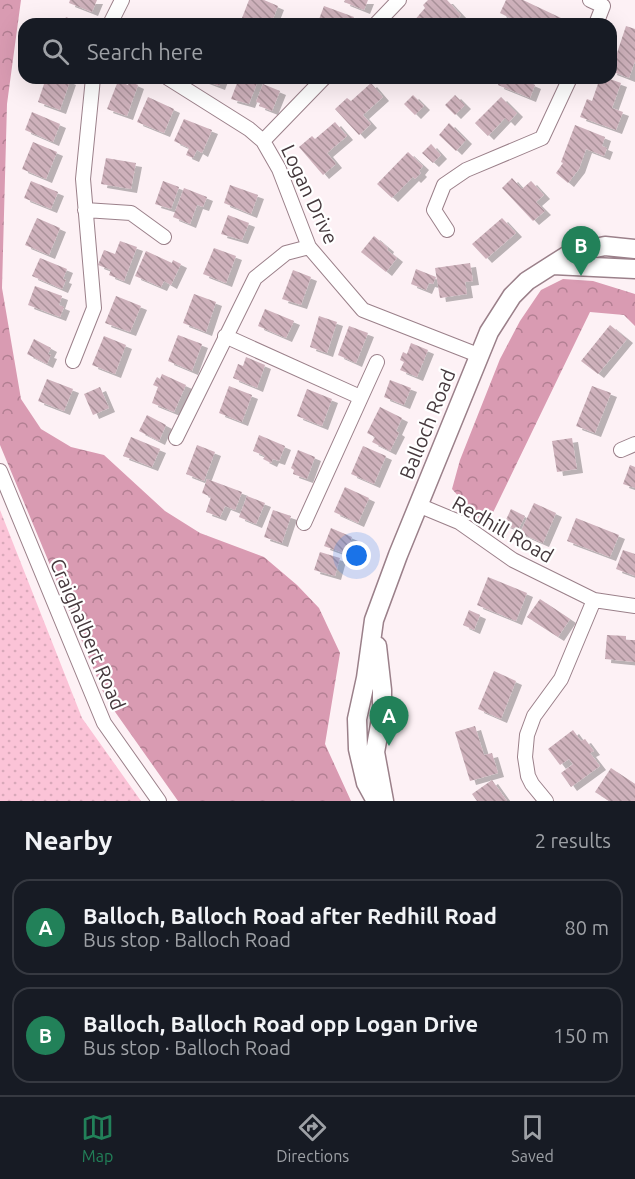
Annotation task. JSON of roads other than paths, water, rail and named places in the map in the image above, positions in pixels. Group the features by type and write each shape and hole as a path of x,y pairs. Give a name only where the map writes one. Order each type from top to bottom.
{"street":[{"path":"113,18 122,0"},
{"path":"382,18 399,0"},
{"path":"590,0 603,6 598,18"},
{"path":"73,361 94,308 83,179 92,84"},
{"name":"Logan Drive","path":"178,84 249,129 262,141 279,169 309,247 363,310 478,356"},
{"path":"262,141 318,84"},
{"path":"447,230 434,210 444,185 466,170 542,138 567,84"},
{"path":"86,210 131,213 164,237"},
{"name":"Balloch Road","path":"376,801 366,783 358,749 357,719 366,678 374,621 489,332 512,296 527,281 571,253 605,246 635,249"},
{"path":"176,438 255,278 286,253 309,247"},
{"path":"553,265 635,268"},
{"path":"225,336 360,397"},
{"path":"304,523 377,362"},
{"path":"621,450 635,444"},
{"name":"Craighalbert Road","path":"0,471 104,723 159,801"},
{"name":"Redhill Road","path":"418,506 459,522 513,560 594,600 635,606"},
{"path":"546,801 528,776 525,757 526,735 534,716 561,679 594,600"},
{"name":"Balloch Road","path":"374,621 382,690 382,714 375,752 384,801"}],"place":[{"name":"Balloch, Balloch Road opp Logan Drive","path":"581,276"},
{"name":"Balloch, Balloch Road after Redhill Road","path":"389,746"}]}
